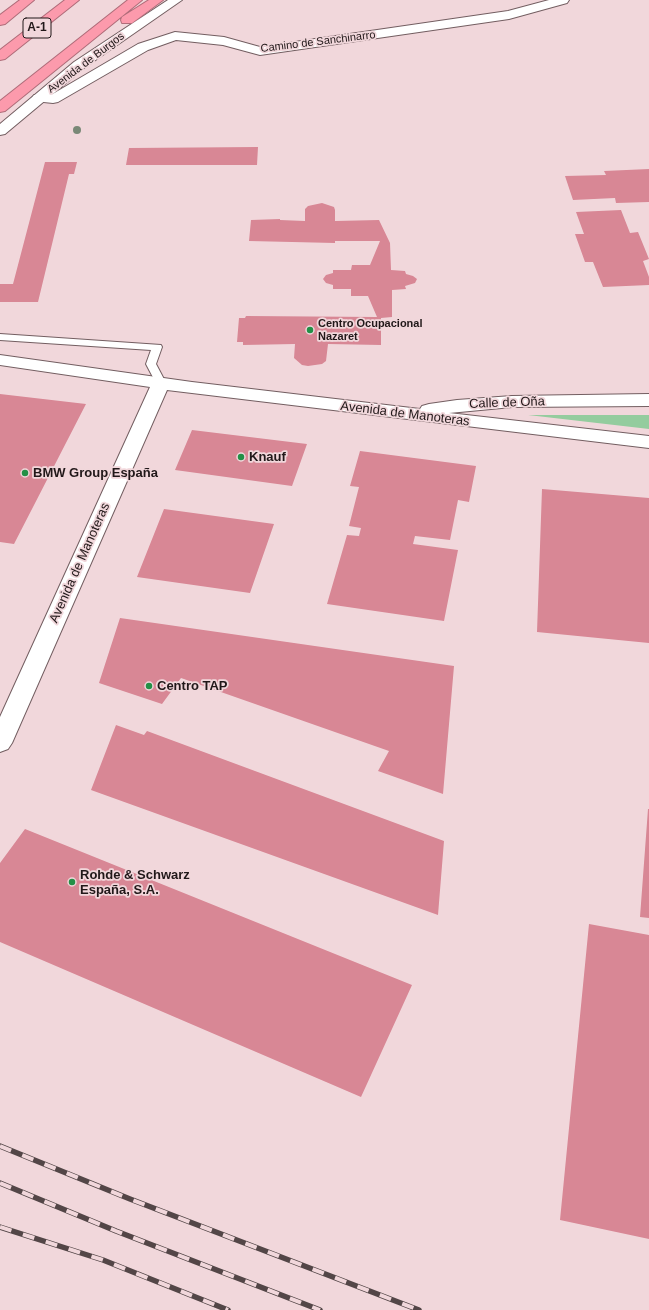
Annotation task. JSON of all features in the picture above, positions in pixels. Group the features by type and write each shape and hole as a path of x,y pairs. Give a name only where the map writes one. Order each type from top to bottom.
{"highway":[{"name":"A-1","path":"0,21 28,0"},
{"name":"A-1","path":"0,56 73,0"},
{"path":"0,108 136,0"},
{"path":"16,94 157,0"}],"street":[{"name":"Avenida de Burgos","path":"0,131 79,66 176,0"},
{"name":"Camino de Sanchinarro","path":"39,98 53,99 143,47 174,36 224,41 260,51 509,15 563,0"},
{"name":"Avenida de Manoteras","path":"0,360 294,401 649,442"},
{"name":"Avenida de Manoteras","path":"0,743 162,383"},
{"path":"162,383 196,383 336,392 457,405 547,431"},
{"name":"Calle de Oña","path":"294,401 337,400 430,410 457,405 500,401 612,402 649,400"}],"lane":[{"path":"0,337 157,347 151,364 162,383"}],"green space":[{"path":"528,415 649,415 649,429"}],"building":[{"path":"258,147 257,165 126,165 129,148"},
{"path":"45,162 77,162 74,174 69,174 38,302 0,302 0,284 13,284"},
{"path":"649,169 649,202 616,203 615,198 573,200 565,176 606,175 604,171"},
{"path":"322,203 334,207 335,221 379,220 390,243 391,270 405,271 406,274 417,279 415,283 405,286 406,289 392,290 392,317 381,318 381,345 328,344 326,361 322,364 308,366 302,365 294,358 295,344 243,345 243,342 237,342 239,318 245,318 246,316 377,317 368,296 351,296 351,289 333,289 333,285 326,283 323,279 326,275 333,273 333,270 351,270 352,265 370,265 380,241 335,241 335,243 249,241 251,220 280,219 305,221 305,209 308,206"},
{"path":"621,210 630,233 638,232 649,259 643,261 649,277 649,285 603,287 593,262 585,262 575,234 584,234 576,212"},
{"name":"BMW Group España","path":"0,394 86,404 14,544 0,542"},
{"name":"Knauf","path":"192,430 307,444 292,486 175,470"},
{"path":"360,451 476,466 469,502 458,500 450,540 415,536 413,544 458,550 444,621 327,604 347,535 359,536 361,528 349,526 359,487 350,486"},
{"path":"542,489 649,498 649,643 537,632"},
{"path":"164,509 274,524 250,593 137,577"},
{"path":"120,618 454,666 443,794 378,771 389,751 181,678 162,704 99,683"},
{"path":"116,725 144,735 147,731 444,841 438,915 91,790"},
{"path":"649,809 649,918 640,917"},
{"path":"25,829 412,985 361,1097 0,942 0,863"},
{"path":"589,924 649,935 649,1239 560,1220"}],"railway":[{"path":"0,1146 130,1199 419,1310"},
{"path":"0,1183 116,1231 320,1310"},
{"path":"0,1227 103,1260 228,1310"}],"place":[{"name":"Centro Ocupacional Nazaret","path":"310,330"},
{"name":"Knauf","path":"241,457"},
{"name":"BMW Group España","path":"25,473"},
{"name":"Centro TAP","path":"149,686"},
{"name":"Rohde & Schwarz España, S.A.","path":"72,882"}]}
